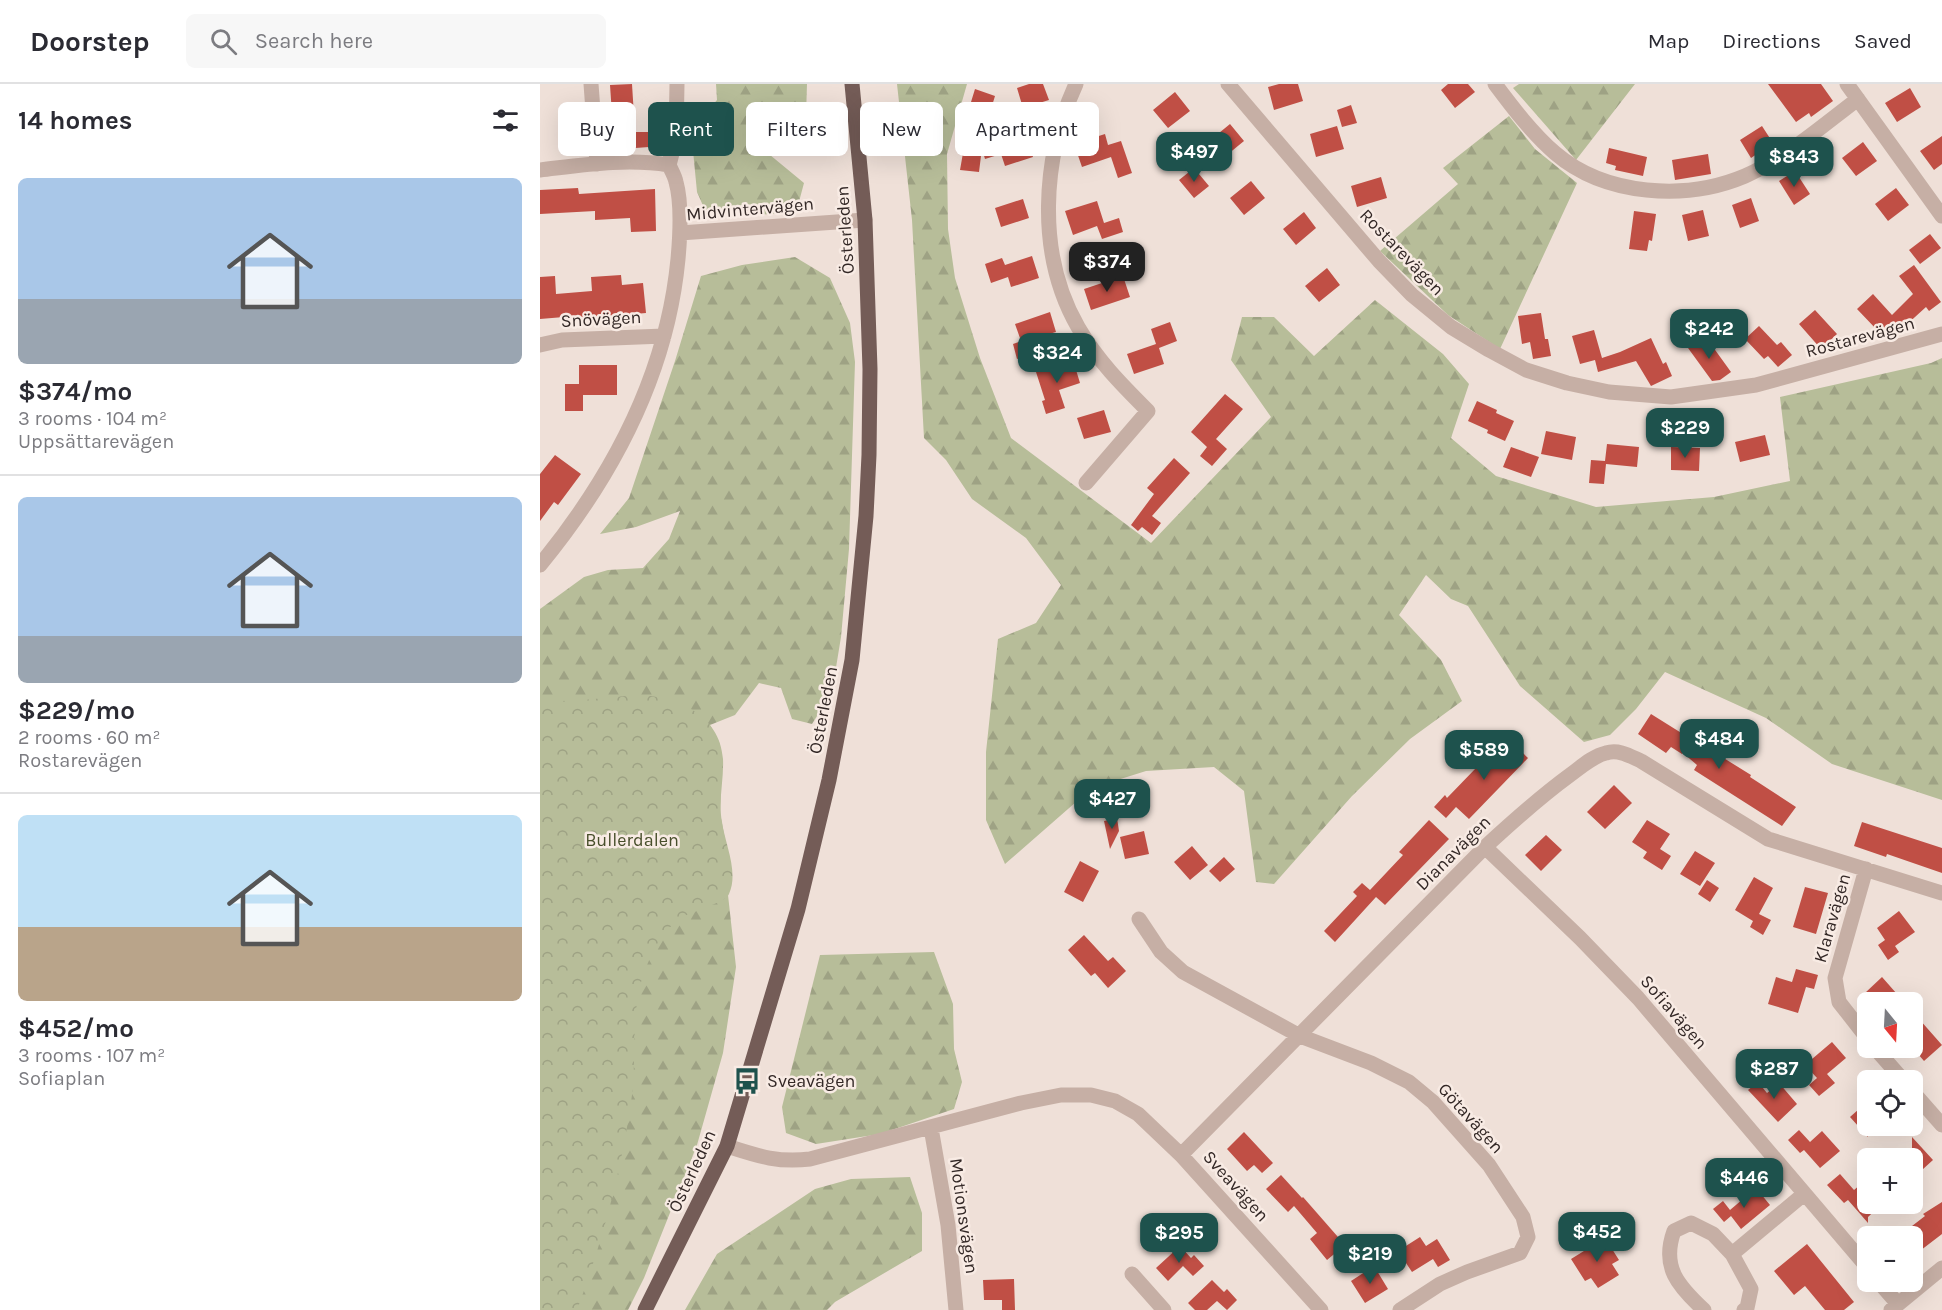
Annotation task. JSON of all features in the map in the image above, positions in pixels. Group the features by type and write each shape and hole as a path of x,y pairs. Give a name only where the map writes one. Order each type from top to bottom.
{"main road":[{"name":"Österleden","path":"645,1310 728,1146 798,909 829,780 852,660 866,516 869,455 869,306 865,220 852,84"}],"street":[{"path":"591,84 597,164"},
{"path":"676,84 676,138 669,165 676,181 680,233"},
{"path":"1076,84 1058,131 1051,159 1050,226 1054,260 1064,294 1077,325 1114,378 1148,411 1086,483"},
{"name":"Rostarevägen","path":"1228,84 1379,261 1412,295 1451,327 1526,370 1567,383 1609,392 1671,397 1756,385 1942,334"},
{"path":"1495,84 1556,154 1577,168 1624,186 1662,191 1726,183 1746,176 1801,142 1858,99"},
{"path":"1847,84 1942,216"},
{"path":"540,170 648,162 669,165"},
{"name":"Midvintervägen","path":"540,565 567,532 611,467 643,400 664,336 676,280 680,233 865,220"},
{"name":"Snövägen","path":"540,345 562,340 664,336"},
{"name":"Dianavägen","path":"1181,1155 1485,847 1523,812 1587,763 1606,753 1624,753 1641,761 1768,839 1942,893"},
{"name":"Sofiavägen","path":"1485,847 1580,938 1638,998 1857,1255"},
{"name":"Klaravägen","path":"1857,1025 1839,1002 1835,978 1866,869"},
{"name":"Götavägen","path":"1139,919 1161,952 1183,972 1300,1036 1371,1063 1409,1082 1433,1102 1489,1165 1523,1217 1528,1237 1520,1253 1440,1284 1400,1310"},
{"path":"1884,1058 1894,1070"},
{"name":"Sveavägen","path":"728,1146 761,1157 789,1162 810,1159 1021,1103 1061,1095 1091,1095 1115,1101 1138,1114 1181,1155 1321,1310"},
{"path":"1923,1103 1942,1125"},
{"name":"Motionsvägen","path":"931,1128 948,1225 956,1310"},
{"path":"1732,1254 1804,1194"},
{"path":"1704,1310 1688,1295 1670,1267 1668,1247 1674,1231 1691,1223 1713,1234 1732,1254 1751,1288 1748,1308 1744,1310"},
{"path":"1885,1292 1894,1307 1942,1268"},
{"path":"1132,1274 1164,1310"}],"green space":[{"path":"716,84 807,84 806,102 746,102 746,156 771,156 804,183 796,213 708,217 697,192 694,156 734,156 734,102 715,102"},
{"path":"897,84 967,84 962,102 955,102 955,126 947,154 948,229 955,278 980,358 1011,438 1151,543 1271,417 1231,360 1242,317 1274,317 1314,356 1375,300 1443,354 1469,384 1451,438 1496,476 1596,507 1714,497 1790,481 1780,397 1931,363 1942,358 1942,800 1832,764 1766,718 1665,672 1636,709 1610,735 1584,742 1520,686 1468,606 1451,599 1426,575 1399,615 1441,660 1462,701 1410,739 1352,796 1274,884 1256,882 1244,791 1214,767 1146,771 1092,788 1005,864 986,820 986,752 998,639 1036,623 1061,585 1026,538 972,499 946,460 924,438 912,220 905,156 943,156 943,102 899,102"},
{"path":"1519,84 1635,84 1576,160 1513,88"},
{"path":"1509,116 1535,149 1577,183 1500,349 1448,315 1380,251 1458,184 1443,168"},
{"path":"795,257 830,278 850,323 855,362 849,549 841,637 832,692 812,724 792,719 781,688 759,683 735,715 710,725 719,742 722,756 720,813 731,871 728,895 736,967 723,1053 697,1145 644,1278 628,1310 540,1310 540,609 584,577 608,570 643,568 669,539 680,511 636,527 600,534 629,498 701,276 742,265"},
{"name":"Bullerdalen","path":"637,695 652,696 681,704 694,710 714,730 720,743 723,759 721,814 732,867 732,885 729,894 721,901 686,915 673,924 660,940 649,961 641,982 637,1004 633,1082 628,1123 611,1204 595,1257 577,1310 540,1310 540,704"},
{"path":"934,952 953,1004 954,1049 962,1082 954,1109 880,1134 816,1144 786,1133 782,1107 820,955"},
{"path":"910,1177 922,1213 922,1251 835,1302 827,1310 685,1310 717,1254 815,1189 851,1179"}],"building":[{"path":"632,84 633,102 611,102 610,85"},
{"path":"1029,84 1043,84 1049,100 1021,102 1017,88"},
{"path":"1279,84 1298,84 1303,101 1274,110 1268,87"},
{"path":"1448,84 1468,84 1475,92 1455,108 1441,90"},
{"path":"1768,84 1821,84 1833,101 1811,117 1809,113 1796,122"},
{"path":"1910,88 1921,107 1897,122 1885,103"},
{"path":"975,89 995,96 993,102 971,102"},
{"path":"1175,92 1190,111 1168,128 1153,110"},
{"path":"1351,105 1357,123 1342,127 1337,110"},
{"path":"1230,124 1244,141 1222,159 1208,142"},
{"path":"1337,126 1344,149 1316,157 1310,134"},
{"path":"1762,126 1773,143 1751,158 1740,140"},
{"path":"636,132 648,132 648,147 636,148"},
{"path":"1105,134 1108,145 1121,141 1132,173 1118,178 1111,157 1082,167 1078,156 1099,156 1099,136"},
{"path":"1942,136 1942,164 1934,170 1920,151"},
{"path":"1863,142 1877,161 1856,176 1842,158"},
{"path":"1609,148 1647,157 1643,176 1615,170 1616,166 1606,163"},
{"path":"1708,154 1711,174 1675,180 1672,160"},
{"path":"962,156 981,156 979,172 960,170"},
{"path":"1002,156 1033,156 1033,157 1005,166"},
{"path":"1194,168 1209,186 1194,198 1179,180"},
{"path":"1795,171 1810,194 1794,205 1779,181"},
{"path":"1381,177 1387,198 1357,207 1351,186"},
{"path":"1251,181 1265,198 1244,215 1230,198"},
{"path":"578,188 579,194 655,189 656,231 631,232 630,218 595,220 595,211 540,214 540,190"},
{"path":"1896,188 1909,205 1888,221 1875,204"},
{"path":"1751,198 1759,221 1740,228 1732,205"},
{"path":"1023,199 1029,218 1001,227 995,208"},
{"path":"1097,201 1104,223 1119,218 1123,232 1102,239 1097,226 1073,235 1065,211"},
{"path":"1703,210 1709,236 1688,241 1682,215"},
{"path":"1634,211 1656,214 1652,241 1649,240 1647,251 1629,249"},
{"path":"1304,212 1316,228 1296,245 1283,229"},
{"path":"1930,234 1941,248 1920,264 1909,250"},
{"path":"1032,256 1039,278 1011,287 1008,277 991,283 985,264 1002,258 1005,265"},
{"path":"1914,265 1941,302 1929,311 1926,307 1893,337 1882,325 1877,330 1857,309 1873,294 1892,315 1913,294 1899,276"},
{"path":"1327,268 1340,285 1319,302 1305,286"},
{"path":"621,275 622,285 643,283 646,313 577,319 576,316 540,319 540,277 555,276 556,294 592,291 591,277"},
{"path":"1123,276 1130,297 1091,310 1084,289"},
{"path":"1815,310 1837,334 1821,349 1799,324"},
{"path":"1050,312 1056,332 1028,340 1032,354 1017,359 1013,344 1021,341 1015,324"},
{"path":"1541,313 1545,339 1548,339 1551,356 1533,359 1530,342 1522,344 1518,316"},
{"path":"1170,322 1177,341 1159,348 1164,364 1134,374 1127,354 1156,344 1151,329"},
{"path":"1759,326 1777,345 1781,342 1792,355 1778,367 1768,356 1764,359 1745,339"},
{"path":"1594,330 1602,358 1651,338 1663,364 1666,362 1672,376 1651,386 1636,361 1598,372 1595,360 1580,364 1572,336"},
{"path":"1705,336 1731,372 1720,380 1712,381 1688,348"},
{"path":"1073,360 1080,383 1059,390 1065,408 1046,414 1042,401 1045,400 1036,372"},
{"path":"579,365 617,365 617,395 583,395 583,411 565,411 565,384 579,384"},
{"path":"1225,394 1243,409 1216,439 1227,449 1212,466 1200,456 1207,447 1191,432"},
{"path":"1477,401 1514,421 1505,441 1468,421"},
{"path":"1104,410 1111,432 1084,439 1077,418"},
{"path":"1546,431 1576,437 1572,460 1541,454"},
{"path":"1765,435 1770,455 1740,462 1735,442"},
{"path":"1607,444 1639,447 1637,467 1606,464 1604,484 1589,483 1591,460 1605,461"},
{"path":"1511,447 1539,457 1531,477 1503,467"},
{"path":"1671,447 1700,448 1699,471 1671,470"},
{"path":"555,455 581,474 558,505 554,502 540,521 540,474"},
{"path":"1174,458 1190,473 1152,516 1161,523 1152,535 1142,527 1138,531 1131,525 1154,494 1147,488"},
{"path":"1651,714 1707,749 1712,742 1726,751 1722,757 1796,807 1782,826 1694,770 1697,765 1683,753 1671,747 1666,753 1638,734"},
{"path":"1506,737 1528,758 1469,819 1456,807 1446,818 1434,807 1445,795 1447,798"},
{"path":"1614,785 1632,803 1605,829 1587,812"},
{"path":"1117,818 1119,831 1110,849 1104,821"},
{"path":"1429,820 1449,839 1385,905 1376,897 1335,942 1324,931 1357,896 1353,892 1362,883 1370,890 1403,855 1399,852"},
{"path":"1647,820 1670,834 1660,849 1671,856 1662,870 1643,858 1647,852 1632,842"},
{"path":"1862,822 1942,848 1942,873 1887,854 1886,857 1854,846"},
{"path":"1144,831 1149,854 1125,859 1120,837"},
{"path":"1546,835 1562,850 1541,871 1525,855"},
{"path":"1192,846 1208,865 1190,880 1174,862"},
{"path":"1695,851 1715,863 1700,886 1680,874"},
{"path":"1224,857 1235,869 1220,882 1209,871"},
{"path":"1080,861 1099,871 1083,902 1064,892"},
{"path":"1754,877 1773,888 1759,914 1771,920 1763,935 1750,927 1753,921 1735,910"},
{"path":"1707,880 1719,888 1710,902 1698,894"},
{"path":"1805,887 1828,893 1816,934 1793,927"},
{"path":"1899,911 1915,932 1895,946 1899,952 1888,960 1878,945 1885,940 1877,928"},
{"path":"1084,935 1108,961 1113,957 1126,971 1108,988 1095,973 1091,976 1068,950"},
{"path":"1796,969 1818,975 1814,989 1806,987 1798,1013 1768,1004 1776,977 1792,982"},
{"path":"1882,977 1895,992 1866,992"},
{"path":"1923,1023 1942,1045 1924,1061 1921,1058"},
{"path":"1832,1042 1846,1058 1827,1074 1835,1083 1819,1096 1809,1085 1817,1078 1805,1065"},
{"path":"1758,1082 1767,1093 1779,1083 1797,1104 1778,1122 1748,1090"},
{"path":"1857,1111 1857,1125 1850,1117"},
{"path":"1799,1130 1810,1142 1822,1131 1840,1151 1820,1168 1804,1150 1800,1153 1788,1140"},
{"path":"1244,1132 1273,1163 1262,1173 1254,1165 1247,1171 1227,1149"},
{"path":"1912,1137 1922,1148 1912,1148"},
{"path":"1923,1149 1933,1160 1923,1169"},
{"path":"1840,1174 1854,1190 1857,1187 1857,1210 1848,1200 1844,1203 1827,1185"},
{"path":"1281,1175 1345,1245 1327,1260 1310,1239 1317,1233 1294,1206 1288,1212 1266,1189"},
{"path":"1756,1188 1770,1205 1741,1229 1731,1216 1724,1222 1713,1209 1723,1201 1730,1210"},
{"path":"1942,1202 1942,1234 1923,1249 1923,1226 1912,1226 1925,1216 1923,1214"},
{"path":"1169,1213 1179,1225 1162,1241 1151,1229"},
{"path":"1860,1214 1871,1214 1868,1217 1868,1223"},
{"path":"1420,1237 1426,1246 1437,1239 1450,1260 1438,1267 1433,1259 1412,1272 1398,1251"},
{"path":"1605,1238 1619,1260 1612,1264 1619,1275 1598,1288 1591,1278 1585,1281 1571,1259"},
{"path":"1807,1244 1854,1302 1844,1310 1825,1310 1805,1286 1794,1295 1774,1271"},
{"path":"1180,1246 1191,1258 1194,1255 1204,1266 1193,1276 1183,1266 1168,1281 1156,1268"},
{"path":"1374,1266 1388,1289 1365,1303 1351,1281"},
{"path":"1014,1279 1015,1310 1002,1310 1002,1300 984,1300 983,1280"},
{"path":"1212,1280 1224,1292 1227,1289 1237,1300 1227,1310 1217,1301 1207,1310 1195,1310 1188,1303"}],"place":[{"name":"Sveavägen","path":"747,1081"}]}
